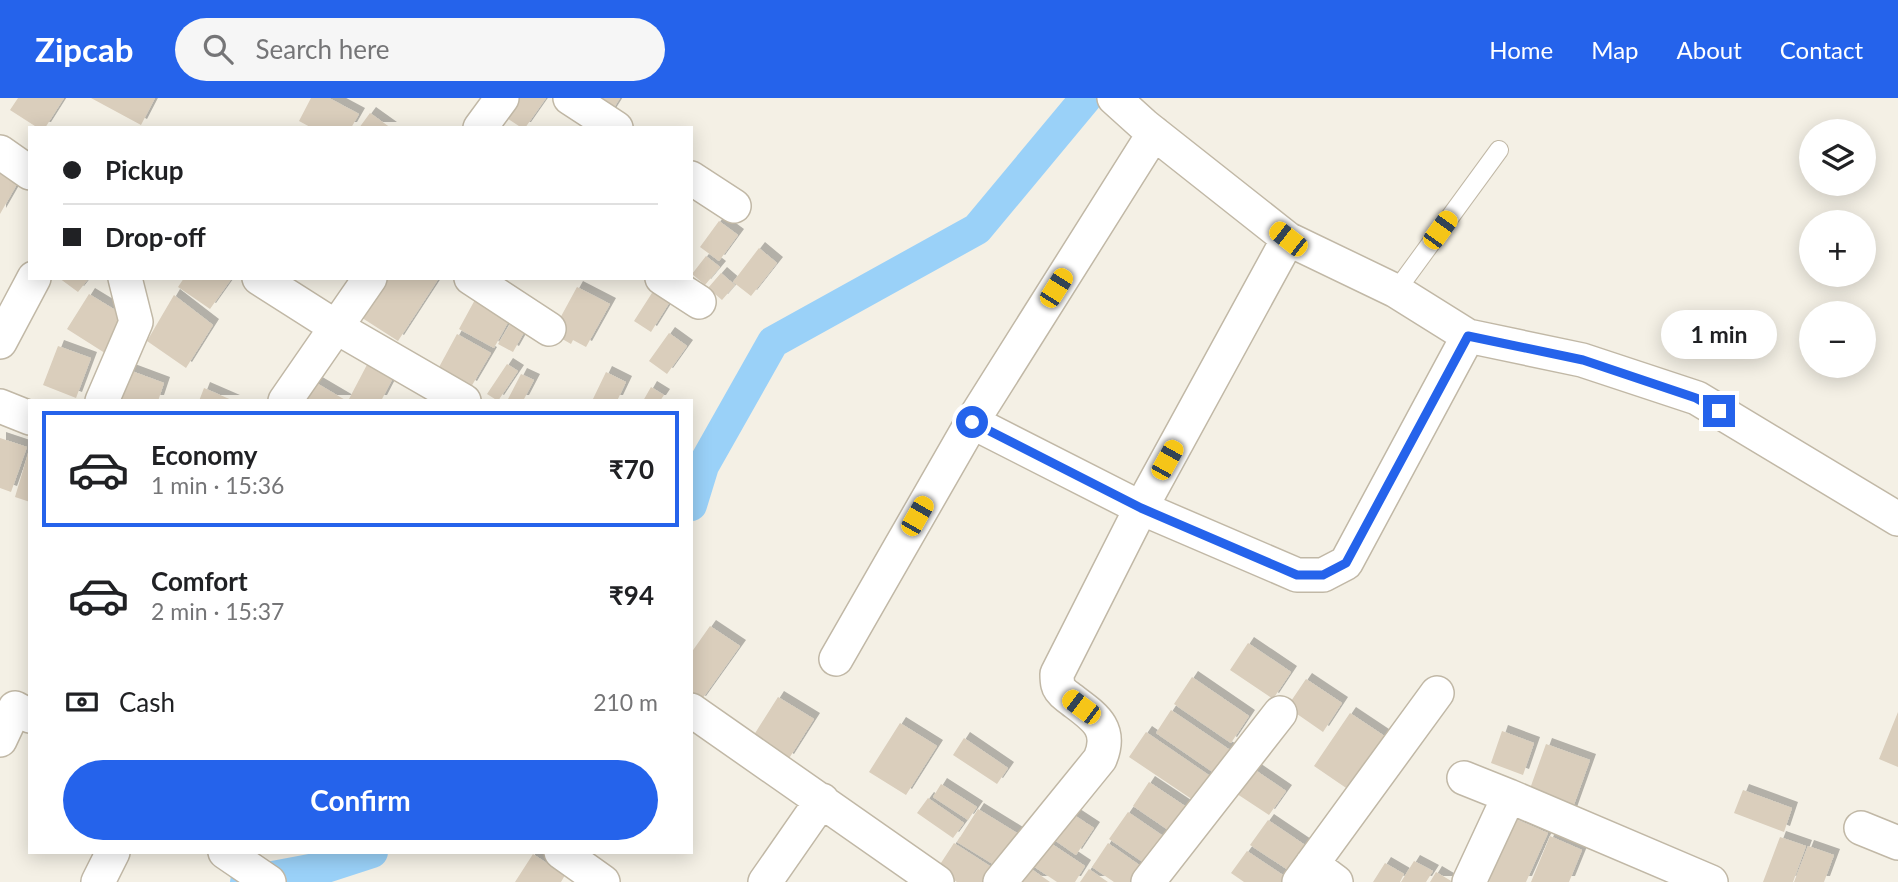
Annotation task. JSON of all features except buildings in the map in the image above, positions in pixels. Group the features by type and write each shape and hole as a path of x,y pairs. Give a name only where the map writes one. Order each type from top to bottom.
{"street":[{"path":"481,126 502,98"},
{"path":"570,98 612,126"},
{"path":"1114,98 1288,239 1396,291 1468,336 1583,360 1696,398 1898,519"},
{"path":"836,659 972,422 1149,129"},
{"path":"0,152 28,172"},
{"path":"693,179 734,206"},
{"path":"1000,882 1100,760 1105,735 1098,720 1063,694 1058,687 1057,674 1141,508 1288,239"},
{"path":"0,342 33,280"},
{"path":"103,399 136,322 126,280"},
{"path":"262,280 336,327 461,399"},
{"path":"286,399 369,280"},
{"path":"474,280 549,329"},
{"path":"665,280 699,302"},
{"path":"972,422 1141,508 1297,575 1323,575 1346,563 1468,336"},
{"path":"0,406 28,417"},
{"path":"1316,876 1437,693"},
{"path":"0,740 15,708"},
{"path":"1148,882 1280,713"},
{"path":"693,716 822,800 937,882"},
{"path":"1464,778 1711,882"},
{"path":"1469,882 1509,796"},
{"path":"765,882 822,800"},
{"path":"1861,828 1898,843"},
{"path":"98,882 112,854"},
{"path":"228,854 269,882"},
{"path":"565,854 599,873"}],"lane":[{"path":"1396,291 1499,150"}],"waterway":[{"path":"693,498 703,466 773,342 977,229 1086,98"},
{"path":"246,882 326,867 366,854"}],"route":[{"path":"972,422 1141,508 1297,575 1323,575 1346,563 1468,336 1583,360 1696,398 1719,411"}]}
